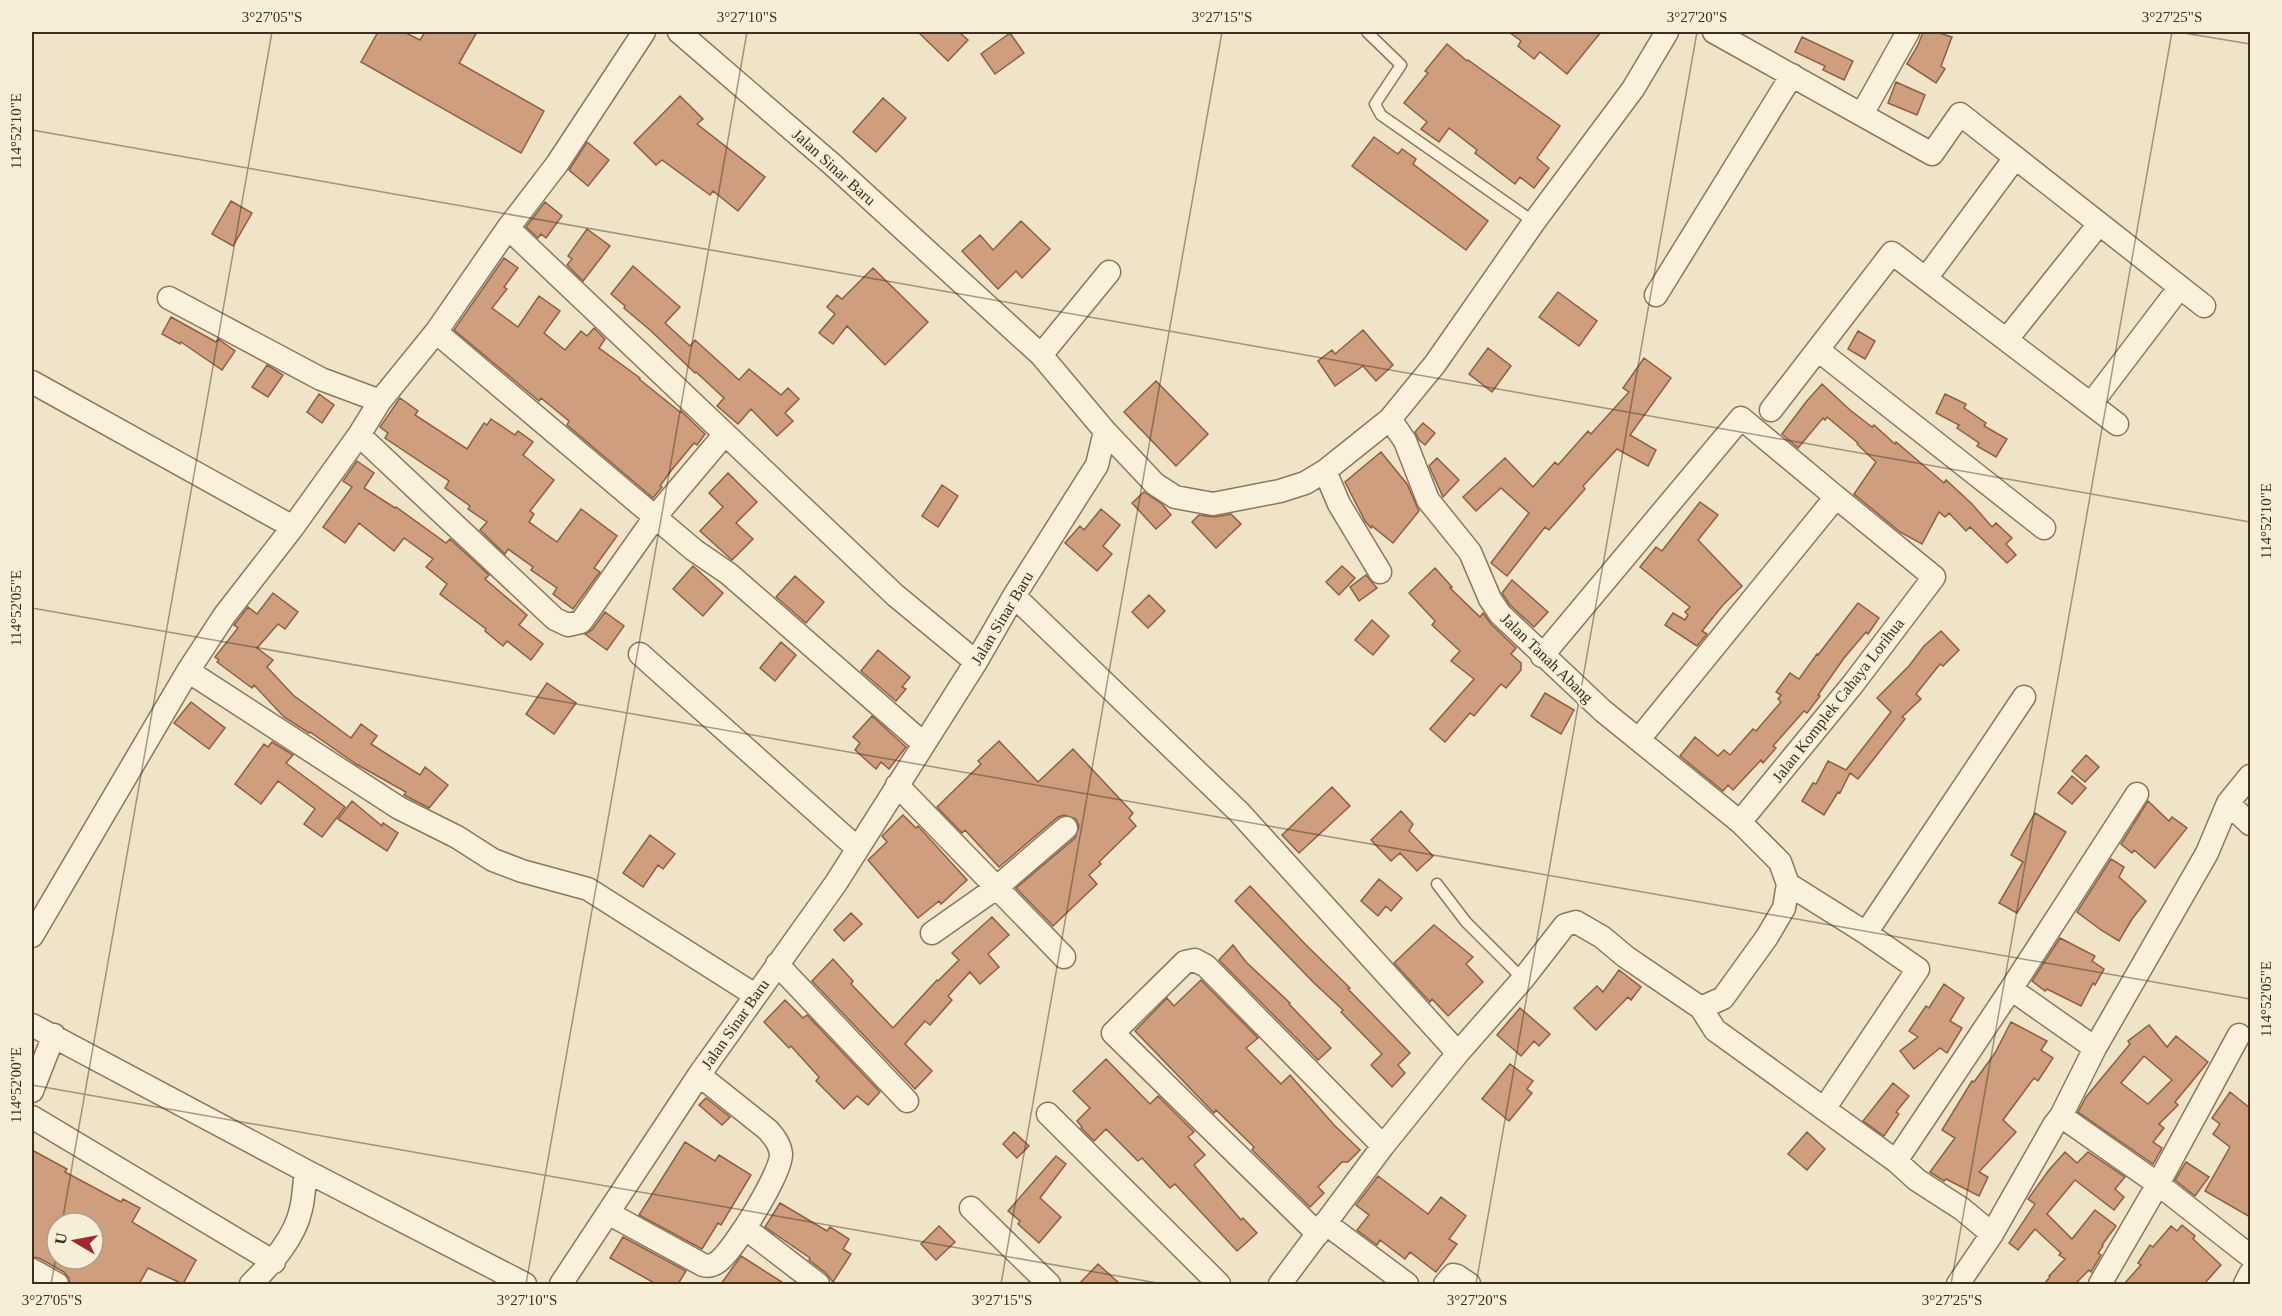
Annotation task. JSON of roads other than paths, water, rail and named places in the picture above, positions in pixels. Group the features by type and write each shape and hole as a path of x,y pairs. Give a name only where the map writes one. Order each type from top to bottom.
{"street":[{"path":"32,936 188,670 224,616 293,527 359,435 380,401 436,332 508,228 557,164 644,32"},
{"name":"Jalan Sinar Baru","path":"561,1284 699,1075 836,883 1097,465 1105,431 1041,355 832,165 679,32"},
{"path":"1105,431 1155,484 1175,497 1213,504 1305,483 1325,471 1390,419 1435,364 1533,222 1633,89 1667,32"},
{"path":"1714,32 1932,154 1960,114 2204,306"},
{"path":"1862,114 1908,32"},
{"path":"1656,295 1792,75"},
{"path":"1927,277 2015,158"},
{"path":"2007,339 2099,224"},
{"path":"508,228 895,595 976,662"},
{"path":"1771,410 1892,253 1927,277 2117,424"},
{"path":"1041,355 1110,272"},
{"path":"2091,404 2180,287"},
{"path":"169,298 321,379 380,401"},
{"path":"436,332 694,550 729,574 924,744"},
{"path":"1818,350 2044,528"},
{"path":"32,382 293,527"},
{"path":"1542,656 1741,418 1836,497 1639,739"},
{"name":"Jalan Tanah Abang","path":"1390,419 1405,441 1428,500 1470,552 1490,599 1500,614 1603,711 1689,783 1740,822 1780,862 1788,884"},
{"path":"359,435 555,619 568,626 581,622 655,517 725,434"},
{"path":"1325,471 1339,504 1380,572"},
{"name":"Jalan Komplek Cahaya Lorihua","path":"1740,822 1852,684 1934,577 1836,497"},
{"path":"1014,596 1239,812 1458,1053"},
{"path":"640,654 857,848"},
{"path":"188,670 399,808 457,837 493,860 522,871 588,889 755,995"},
{"path":"1866,933 2024,697"},
{"path":"1958,1284 1992,1234 2061,1116 2096,1048 2207,853 2228,803 2250,776"},
{"path":"897,786 1064,957"},
{"path":"1896,1161 2137,794"},
{"path":"2228,803 2250,824"},
{"path":"932,933 996,888 1066,828"},
{"path":"1701,1008 1723,999 1767,937 1784,908 1788,884 1918,969 1824,1109"},
{"path":"1280,1284 1383,1146 1458,1053 1523,979 1564,925 1576,922 1602,937 1626,957 1701,1008 1715,1030 1896,1161 1917,1180 1962,1209 1992,1234"},
{"path":"1383,1146 1206,966 1195,960 1185,962 1113,1033 1321,1228 1407,1284"},
{"path":"777,964 907,1101"},
{"path":"2011,989 2096,1048"},
{"path":"32,1025 306,1171 525,1284"},
{"path":"32,1091 54,1035"},
{"path":"2100,1284 2158,1184 2239,1035"},
{"path":"608,1213 702,1265 708,1266 721,1260 745,1228 779,1167 781,1152 776,1140 768,1130 699,1075"},
{"path":"1048,1114 1219,1284"},
{"path":"2061,1116 2158,1184 2250,1256"},
{"path":"32,1117 274,1262"},
{"path":"251,1284 274,1262 301,1211 306,1171"},
{"path":"971,1208 1049,1284"},
{"path":"745,1228 818,1284"},
{"path":"32,1270 57,1284"},
{"path":"2245,1284 2250,1274"},
{"path":"1444,1284 1453,1275 1469,1284"}],"lane":[{"path":"1367,32 1401,65 1375,104 1381,116 1533,222"},
{"path":"1437,885 1466,922 1523,979"}]}
